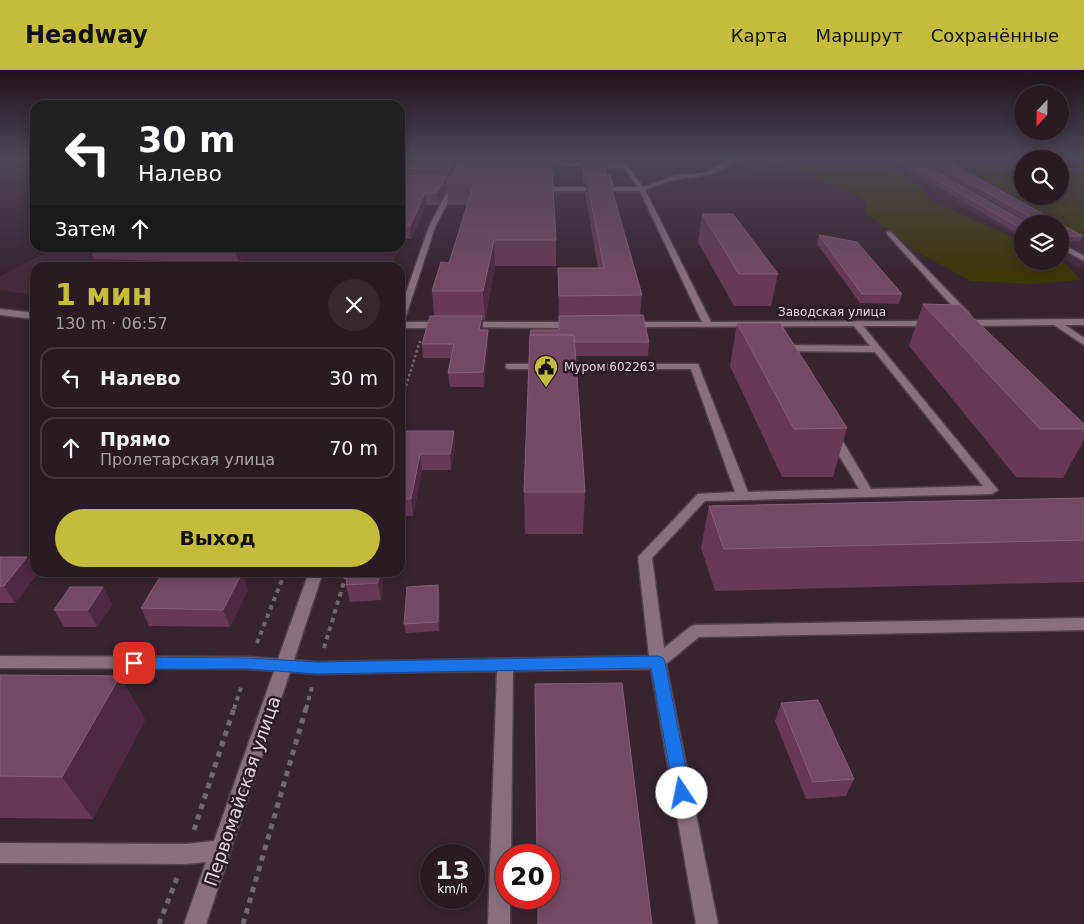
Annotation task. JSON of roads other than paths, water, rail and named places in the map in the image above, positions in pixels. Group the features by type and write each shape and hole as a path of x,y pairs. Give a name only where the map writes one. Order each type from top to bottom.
{"street":[{"path":"405,309 432,227 447,197"},
{"path":"646,197 708,325"},
{"path":"889,233 910,251 943,293 974,323"},
{"path":"1069,250 1084,259"},
{"path":"0,312 30,315"},
{"path":"954,323 1084,322"},
{"name":"Заводская улица","path":"619,325 945,323"},
{"path":"1057,323 1084,342"},
{"path":"405,324 450,325"},
{"path":"770,324 786,352 876,349"},
{"path":"707,924 658,662 645,557 702,497 992,490 857,324"},
{"path":"460,325 589,325"},
{"path":"509,366 696,366 743,496"},
{"path":"828,425 867,493"},
{"name":"Первомайская улица","path":"196,924 314,577"},
{"path":"0,662 249,664 317,668 658,662 695,631 1084,624"},
{"path":"499,924 505,664"},
{"path":"0,853 186,854 221,850"}],"place":[{"name":"Муром 602263","path":"546,388"}]}
